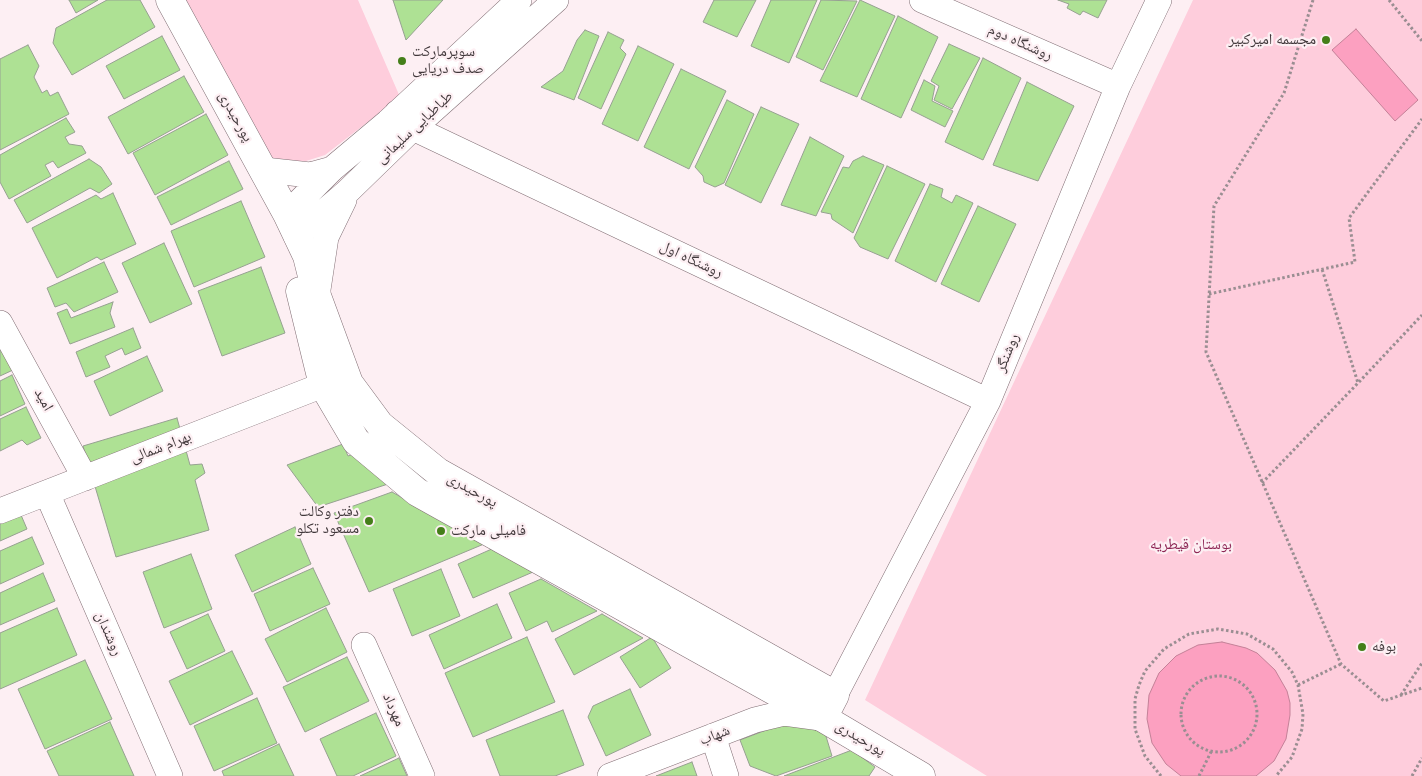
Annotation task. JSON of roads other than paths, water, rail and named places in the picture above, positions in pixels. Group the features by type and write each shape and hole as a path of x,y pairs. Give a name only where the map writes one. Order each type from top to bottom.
{"main road":[{"name":"پورحیدری","path":"170,0 264,170 307,256 318,296 349,382 380,425 438,472 829,706 922,776"},
{"name":"پورحیدری","path":"291,225 292,258 323,385 356,441 417,492 829,706"}],"street":[{"path":"487,0 500,34"},
{"name":"طباطبایی سلیمانی","path":"500,34 519,0"},
{"name":"طباطبایی سلیمانی","path":"291,225 347,192 405,121 500,34 556,0"},
{"name":"روشنگاه دوم","path":"922,0 1118,86"},
{"name":"روشنگر","path":"829,706 988,401 1118,86 1158,0"},
{"name":"طباطبایی سلیمانی","path":"291,225 332,169 405,121"},
{"name":"روشنگاه اول","path":"405,121 988,401"},
{"path":"264,170 310,175 332,169"},
{"path":"318,296 326,236 347,192"},
{"name":"امید","path":"0,323 85,478"},
{"name":"بهرام شمالی","path":"0,511 323,385"},
{"name":"روشندان","path":"47,493 170,776"},
{"name":"مهرداد","path":"364,645 422,776"},
{"name":"شهاب","path":"610,776 755,720 829,706"},
{"path":"713,736 726,776"}],"place":[{"name":"مجسمه امیرکبیر","path":"1326,40"},
{"name":"سوپرمارکت صدف دریایی","path":"402,61"},
{"name":"دفتر وکالت مسعود تکلو","path":"369,521"},
{"name":"فامیلی مارکت","path":"441,531"},
{"name":"بوفه","path":"1362,647"}],"park label":[{"name":"بوستان قیطریه","path":"1191,545"}]}
